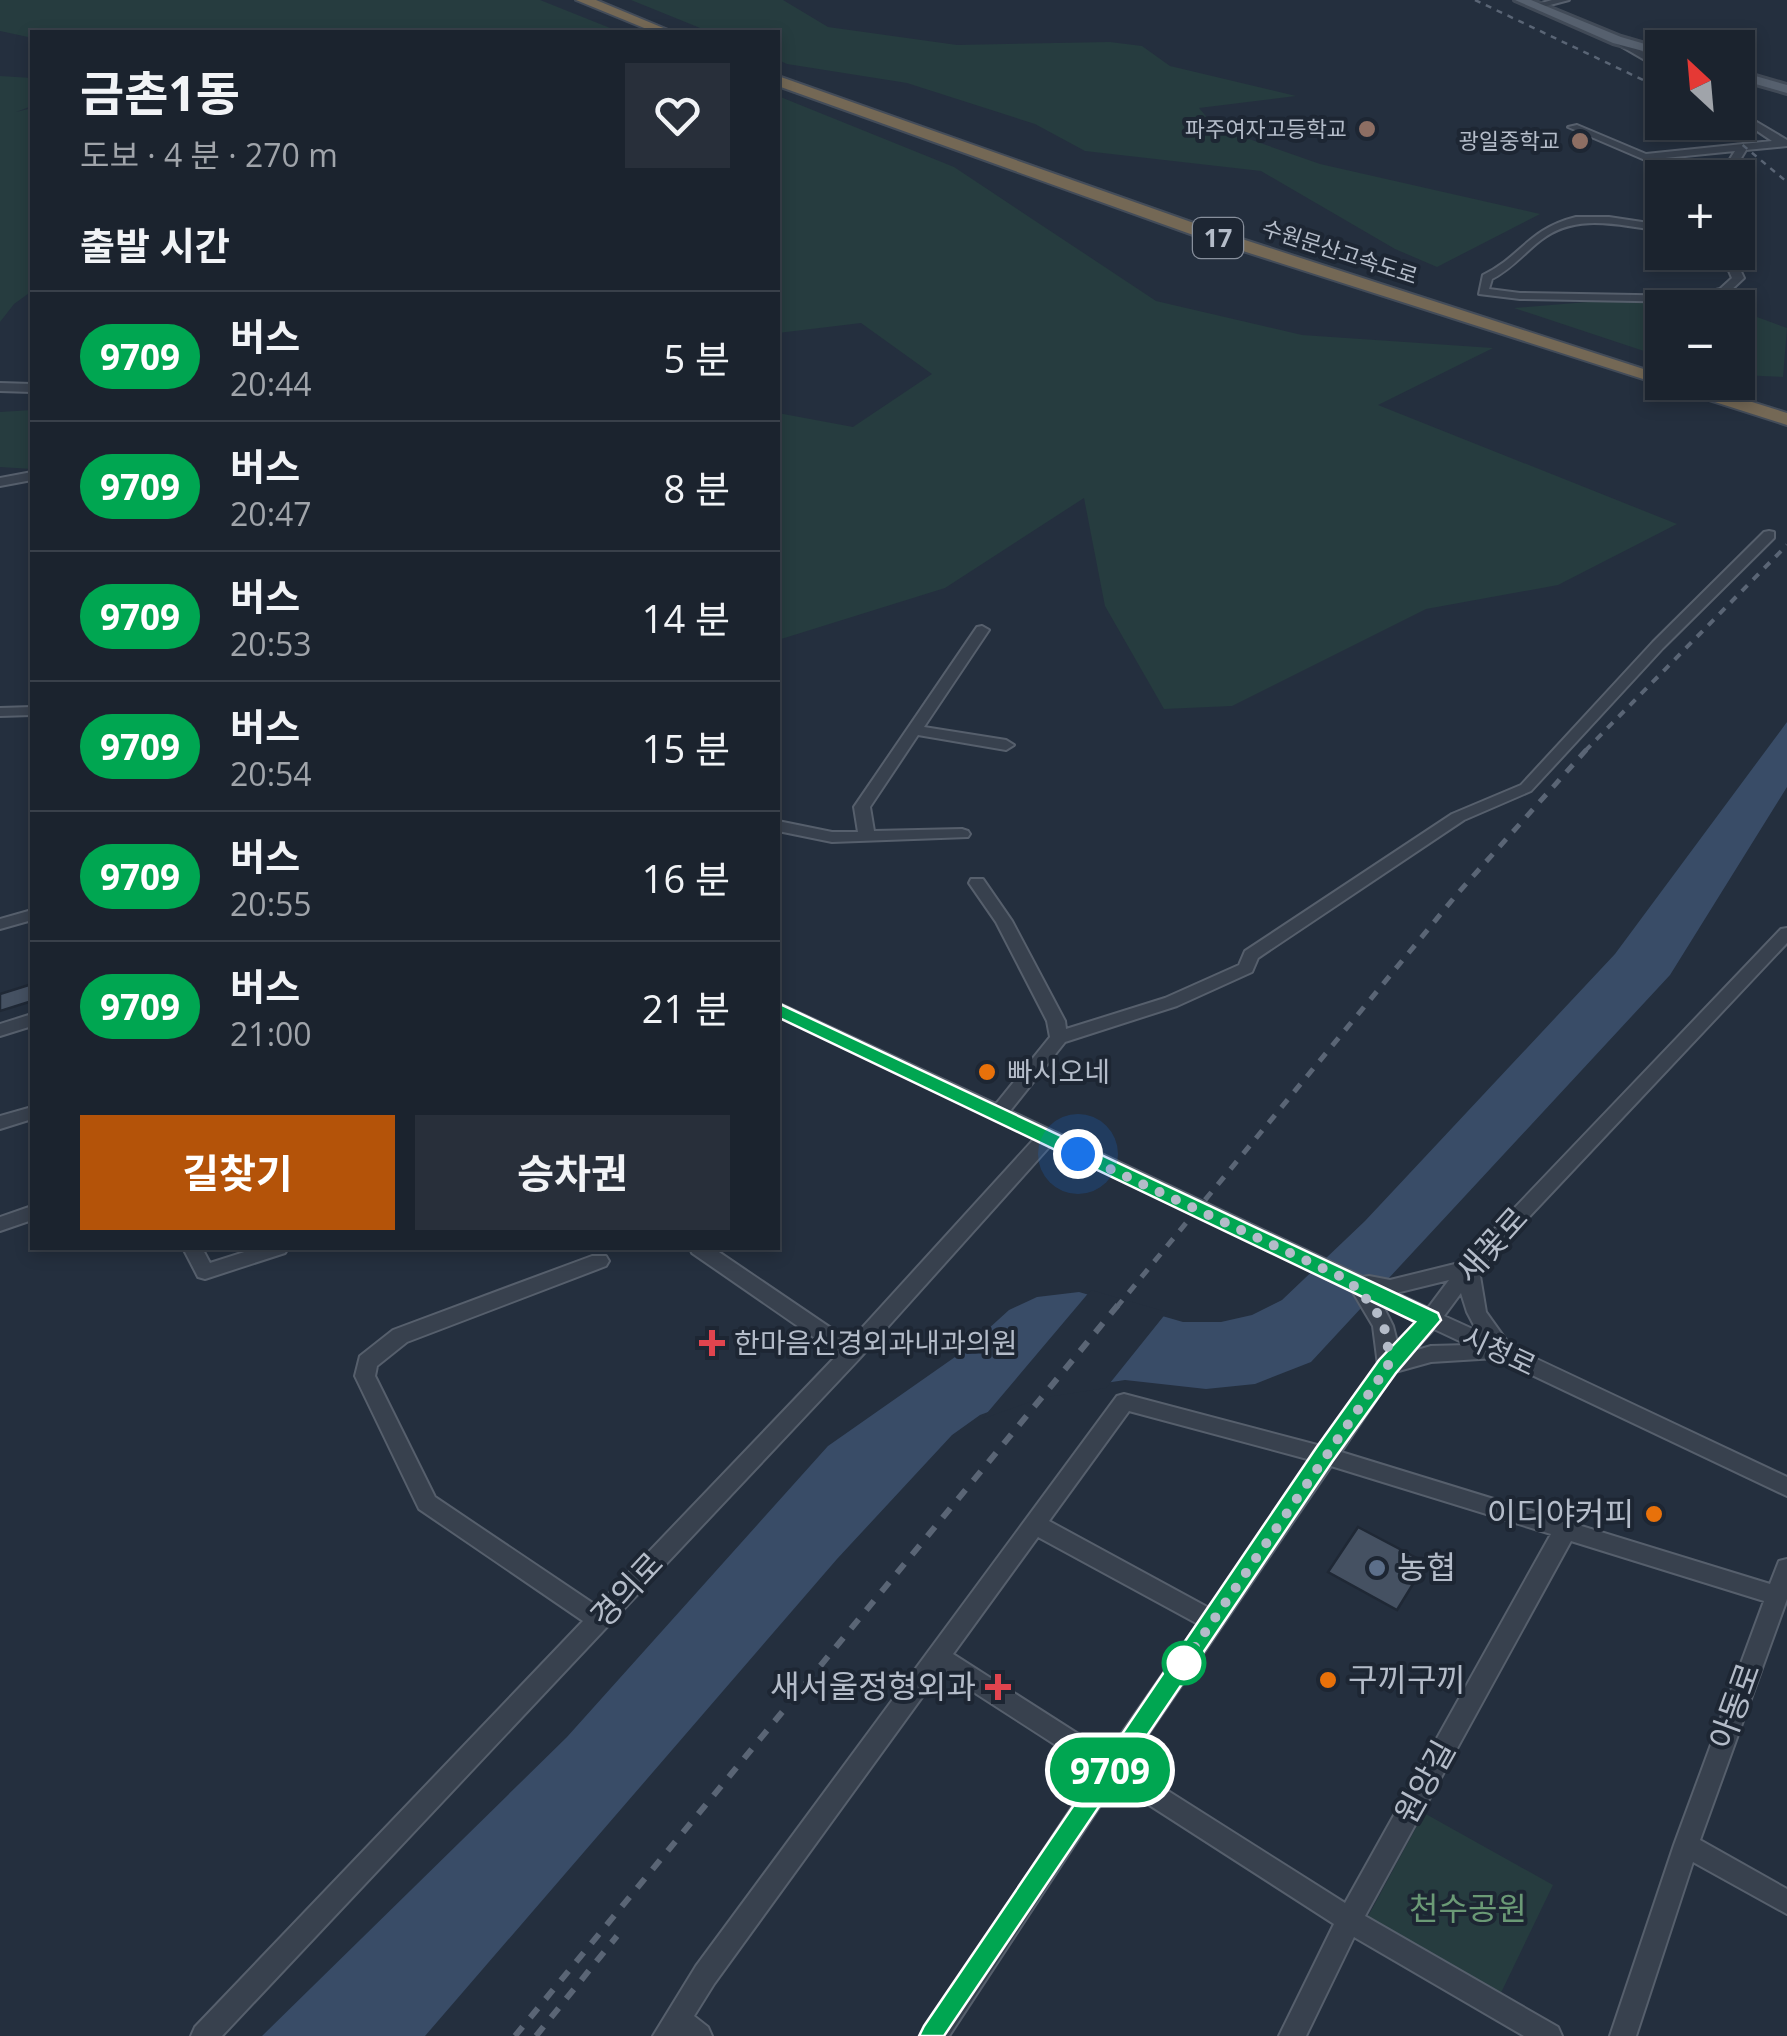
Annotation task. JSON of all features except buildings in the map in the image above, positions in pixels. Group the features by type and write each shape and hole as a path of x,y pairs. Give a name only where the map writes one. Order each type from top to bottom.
{"highway":[{"path":"569,0 646,30"},
{"path":"584,0 661,30"},
{"name":"수원문산고속도로","path":"780,79 1114,196 1645,368"},
{"name":"수원문산고속도로","path":"780,79 1202,232 1645,376"},
{"name":"수원문산고속도로","path":"1733,400 1787,411"},
{"name":"수원문산고속도로","path":"1740,400 1787,419"}],"main road":[{"path":"1528,2 1645,48"},
{"path":"1755,80 1787,89"}],"street":[{"path":"1528,2 1560,1"},
{"path":"1618,40 1645,57"},
{"path":"1755,125 1785,145"},
{"path":"1573,127 1645,156 1785,145"},
{"path":"1734,160 1742,148"},
{"path":"1645,226 1572,217 1532,241 1511,268 1488,277 1484,292 1533,297 1691,299 1734,284 1738,278 1734,270"},
{"path":"0,387 30,388"},
{"path":"0,482 30,476"},
{"path":"998,1114 1059,1038 1171,1002 1235,974 1246,968 1252,955 1458,817 1526,788 1658,645 1769,535"},
{"path":"867,837 862,807 982,630"},
{"path":"0,712 30,711"},
{"path":"914,730 1006,745"},
{"path":"780,826 832,837 962,834"},
{"path":"976,883 1004,921 1056,1021 1059,1038"},
{"path":"0,924 30,916"},
{"name":"새꽃로","path":"934,2036 1110,1770 1388,1366 1430,1320 1469,1268 1787,933"},
{"path":"780,1010 1382,1297 1469,1268 1470,1302 1483,1326 1506,1353"},
{"path":"0,1030 30,1021"},
{"path":"0,1123 30,1114"},
{"name":"경의로","path":"204,2036 852,1353 1045,1138"},
{"path":"0,1224 30,1214"},
{"path":"195,1250 205,1272 272,1250"},
{"path":"702,1250 852,1353"},
{"path":"599,1620 426,1503 365,1376 367,1362 400,1336 600,1262"},
{"path":"1382,1297 1390,1335 1388,1366 1431,1354 1506,1353"},
{"name":"시청로","path":"1382,1297 1787,1487"},
{"path":"681,2031 705,1975 1124,1402 1324,1455 1776,1595"},
{"path":"1036,1524 1213,1621"},
{"name":"원앙길","path":"1292,2036 1349,1920 1564,1532"},
{"name":"아동로","path":"1623,2036 1686,1845 1787,1568"},
{"path":"938,1657 1349,1920 1550,2036"},
{"path":"1686,1845 1787,1902"}],"green space":[{"path":"0,0 540,0 615,30 30,30 28,37 0,31"},
{"path":"631,0 783,0 828,27 957,45 1110,42 1142,46 1170,66 1296,96 1199,108 1215,127 1320,164 1540,214 1437,267 1395,249 1261,171 1085,151 1035,124 907,83 787,64 780,61 780,30 705,30"},
{"path":"0,76 30,78 30,107 16,112 30,108 30,292 0,322"},
{"path":"780,97 954,167 1156,301 1302,335 1493,348 1378,405 1677,524 1558,585 1426,609 1232,706 1164,709 1105,606 1084,498 945,588 780,639 780,413 853,427 932,374 861,323 780,333"},
{"path":"1645,297 1645,351 1514,308"},
{"path":"1755,316 1787,328 1783,377 1755,376"},
{"path":"30,410 30,469 0,467 0,412"},
{"name":"천수공원","path":"1424,1813 1553,1885 1498,1999 1365,1922"}],"water":[{"path":"1787,722 1787,787 1670,975 1311,1362 1255,1384 1206,1389 1125,1380 1040,1393 980,1415 952,1435 837,1559 425,2036 262,2036 567,1737 828,1446 965,1350 1009,1310 1037,1297 1079,1292 1183,1322 1221,1322 1252,1315 1282,1300 1365,1221 1615,954"}],"pier":[{"path":"1091,1290 1167,1312 1106,1388 1041,1398 982,1419"}],"railway":[{"path":"1475,0 1645,81"},
{"path":"1737,140 1787,182"},
{"path":"1585,751 1787,545"},
{"path":"1116,1308 1458,893 1587,749"},
{"path":"515,2036 1118,1305"},
{"path":"536,2036 617,1936"}],"bus line":[{"name":"9709","path":"780,1010 1430,1320 1388,1366 1324,1455 934,2036"}],"place":[{"name":"파주여자고등학교","path":"1367,129"},
{"name":"광일중학교","path":"1580,141"},
{"name":"빠시오네","path":"987,1072"},
{"name":"한마음신경외과내과의원","path":"712,1343"},
{"name":"이디야커피","path":"1654,1514"},
{"name":"농협","path":"1377,1568"},
{"name":"구끼구끼","path":"1328,1680"},
{"name":"새서울정형외과","path":"998,1687"}],"route":[{"path":"1078,1154 1348,1280 1374,1306 1390,1335 1388,1366 1184,1663"}]}
